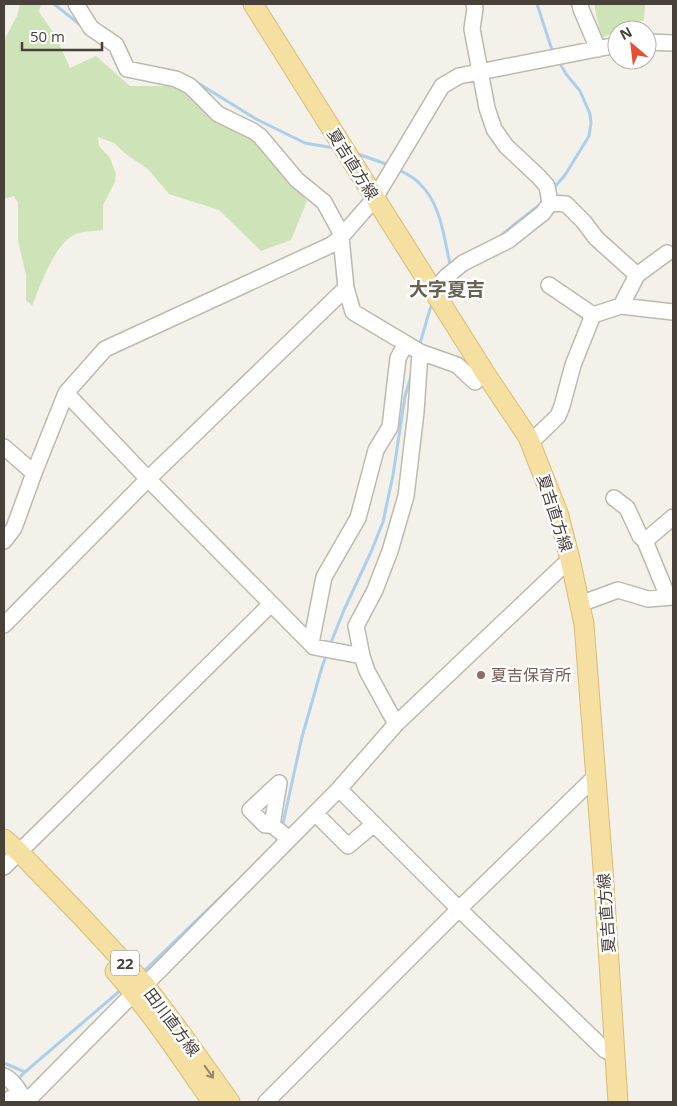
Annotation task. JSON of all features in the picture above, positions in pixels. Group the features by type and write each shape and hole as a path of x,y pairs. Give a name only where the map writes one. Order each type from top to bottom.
{"main road":[{"name":"夏吉直方線","path":"253,4 530,442 558,513 584,624 618,1102"},
{"name":"田川直方線","path":"4,839 9,859 81,916 140,989 186,1040 230,1102"},
{"name":"田川直方線","path":"140,989 165,1034 212,1102"}],"street":[{"path":"76,4 91,28 116,45 127,69 176,79 190,86 218,114 260,136 297,180 324,202 342,236 346,288 354,312 420,352 457,365 475,382"},
{"path":"434,291 447,276 463,263 509,240 543,213 550,203 547,186 506,146 494,129 486,108 472,28 474,4"},
{"path":"580,4 598,49"},
{"path":"657,42 673,43"},
{"path":"4,540 14,528 66,393 105,349 330,245 342,236 375,198 442,86 459,76 480,71 607,48"},
{"path":"550,203 566,204 584,222 596,238 637,275"},
{"path":"621,306 637,275 667,253"},
{"path":"549,285 593,315"},
{"path":"4,625 148,479 346,288"},
{"path":"593,315 621,306 673,312"},
{"path":"530,442 558,416 573,366 593,315"},
{"path":"311,643 324,577 358,518 376,450 390,427 398,358 406,344"},
{"path":"396,724 367,671 356,626 375,590 406,496 416,412 420,352"},
{"path":"66,393 314,647 362,656"},
{"path":"4,447 34,473"},
{"path":"580,604 618,590 648,599 671,597 645,541 640,536 627,508 614,498"},
{"path":"645,541 673,517"},
{"path":"6,1102 24,1098 140,989 339,789 396,724 570,559"},
{"path":"9,859 271,604"},
{"path":"266,1102 459,909 596,776"},
{"path":"339,789 459,909 605,1050 616,1056"},
{"path":"315,813 348,846 374,824"},
{"path":"272,825 289,839"},
{"path":"4,1076 8,1078 24,1098"}],"green space":[{"path":"20,4 41,4 39,12 55,35 70,68 96,56 130,86 170,86 191,94 221,125 257,139 307,201 291,240 261,251 219,210 169,194 148,169 127,155 114,143 98,137 99,146 110,158 116,174 115,182 103,205 103,230 76,234 61,246 49,266 32,306 26,300 26,275 18,240 18,203 14,196 4,199 4,40 17,16"},
{"path":"594,4 663,4 645,5 644,20 607,20 607,35 601,38"}],"waterway":[{"path":"54,4 83,27"},
{"path":"537,4 553,53"},
{"path":"552,190 565,175 589,136 591,123 590,114 580,91 566,74 558,60"},
{"path":"193,80 256,119 305,143 334,148"},
{"path":"355,153 389,165"},
{"path":"397,169 418,182 433,202 438,212 451,268"},
{"path":"498,238 542,203"},
{"path":"419,347 433,303"},
{"path":"330,645 383,522 393,475 405,396 412,373"},
{"path":"282,828 302,737 327,653"},
{"path":"142,973 233,885"},
{"path":"17,1080 122,989"},
{"path":"4,1063 25,1072"}],"place":[{"name":"夏吉保育所","path":"481,675"}],"district":[{"name":"大字夏吉","path":"447,289"}]}
